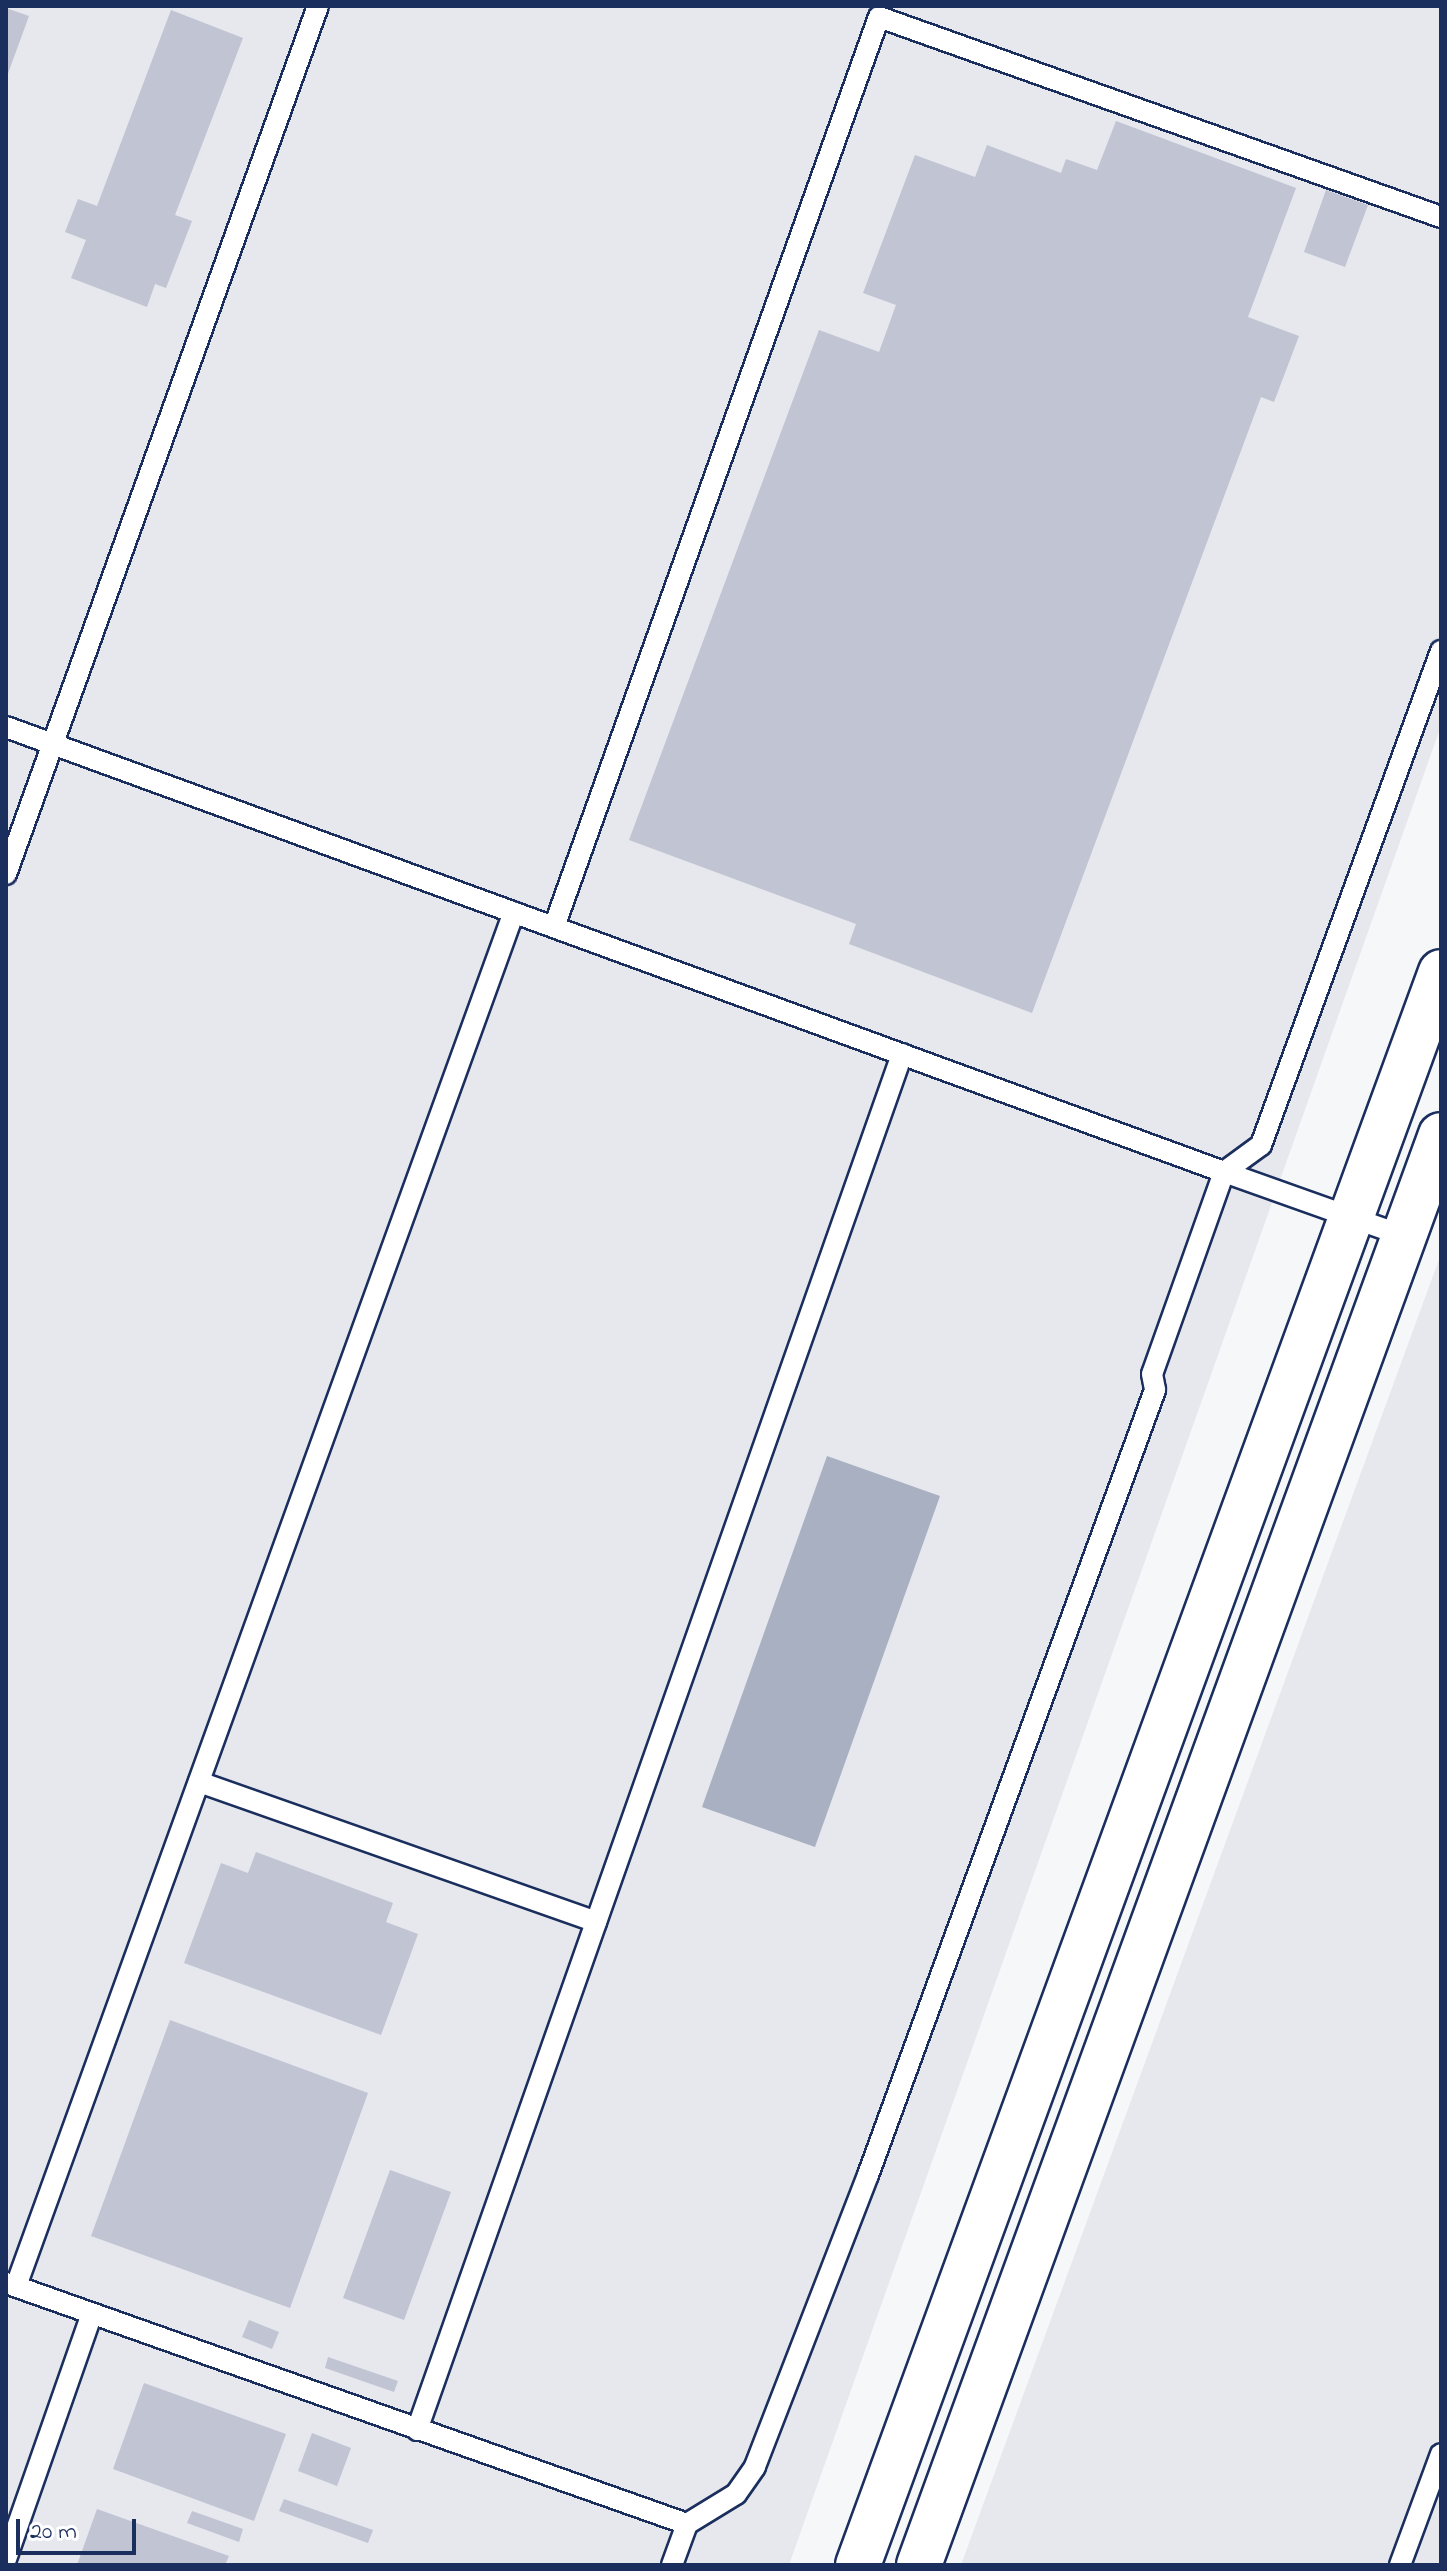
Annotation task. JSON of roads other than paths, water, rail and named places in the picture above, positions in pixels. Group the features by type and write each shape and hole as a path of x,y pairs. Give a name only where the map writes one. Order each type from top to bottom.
{"street":[{"path":"858,2565 1441,972"},
{"path":"919,2565 1441,1135"}],"lane":[{"path":"6,874 318,6"},
{"path":"554,927 879,17 1441,217"},
{"path":"672,2565 687,2524 736,2494 755,2467 868,2175 1155,1390 1152,1374 1224,1172 1261,1145 1441,651"},
{"path":"6,727 1404,1236"},
{"path":"514,912 199,1782 11,2284 91,2316 687,2524"},
{"path":"417,2430 902,1054"},
{"path":"199,1782 596,1922"},
{"path":"6,2559 91,2316"},
{"path":"1400,2565 1441,2454"}],"water":[{"path":"827,1456 940,1496 815,1847 702,1807"}]}
